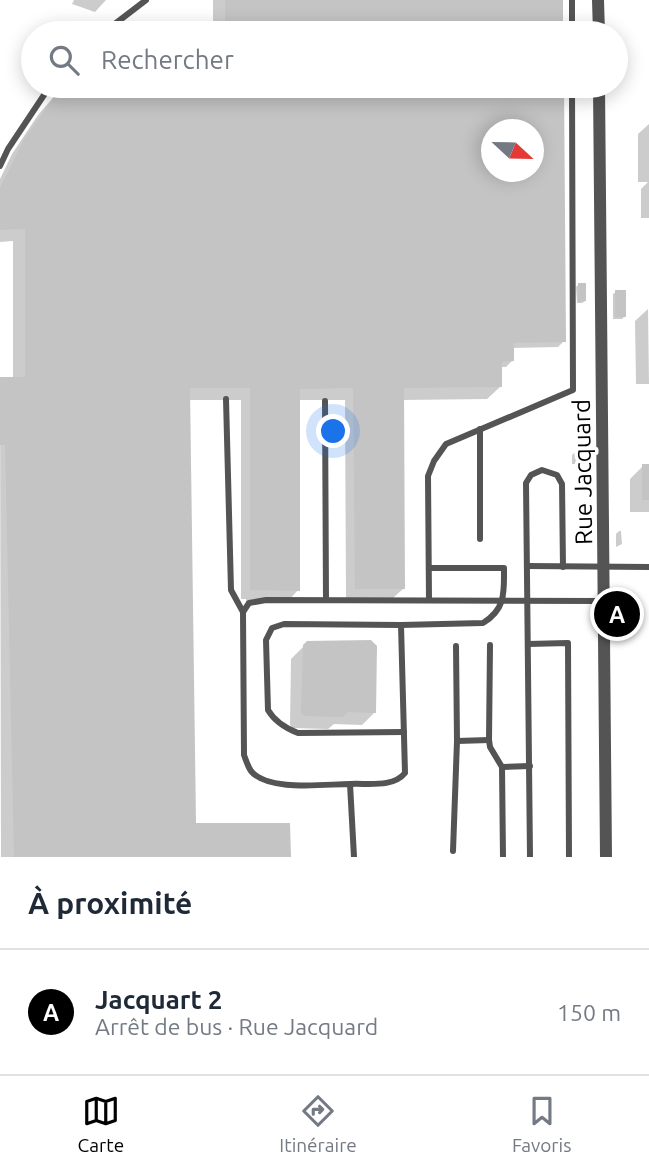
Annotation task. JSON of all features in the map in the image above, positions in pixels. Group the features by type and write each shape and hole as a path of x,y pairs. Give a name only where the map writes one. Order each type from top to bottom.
{"street":[{"path":"598,0 599,21"},
{"name":"Rue Jacquard","path":"599,98 606,857"}],"lane":[{"path":"119,21 146,0"},
{"path":"572,0 572,21"},
{"path":"0,166 8,149 42,98"},
{"path":"429,600 428,476 434,461 446,444 573,390 572,98"},
{"path":"226,399 231,590 243,612 244,755 252,771 263,780 284,785 391,783 400,780 405,773 401,625"},
{"path":"325,401 326,600"},
{"path":"480,429 480,539"},
{"path":"530,857 526,483 531,475 542,470 557,475 562,484 563,567"},
{"path":"527,566 649,567"},
{"path":"404,732 298,733 286,729 273,718 268,709 266,640 272,628 284,624 484,623 504,600 504,568 429,568"},
{"path":"243,612 249,603 266,600 605,601"},
{"path":"528,644 568,643 569,857"},
{"path":"490,645 489,740 490,747 502,767 503,857"},
{"path":"453,851 457,741 456,646"},
{"path":"457,741 489,740"},
{"path":"502,767 530,766"},
{"path":"350,784 354,857"}],"building":[{"path":"225,0 563,0 563,21 225,21"},
{"path":"53,98 564,98 566,342 514,343 514,361 502,362 502,387 404,388 405,589 355,589 353,388 300,389 300,591 250,590 250,388 190,388 196,823 290,823 291,857 14,857 5,445 0,445 0,377 25,377 25,229 0,230 0,188 24,139"},
{"path":"578,283 586,283 586,301 578,302"},
{"path":"615,290 626,290 626,317 615,317"},
{"path":"642,464 649,464 649,500 642,500"},
{"path":"371,640 377,646 376,713 348,712 342,717 304,716 301,712 303,645 307,641"}],"place":[{"name":"Jacquart 2","path":"617,614"}]}
